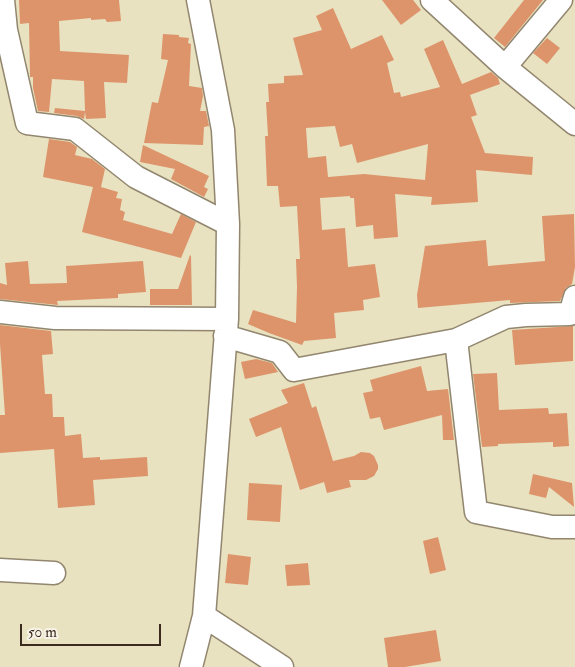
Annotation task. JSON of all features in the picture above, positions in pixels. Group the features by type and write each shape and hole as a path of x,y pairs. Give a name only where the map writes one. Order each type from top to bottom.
{"street":[{"path":"2,0 3,31 27,123 75,129 136,177 228,224"},
{"path":"191,667 204,616 226,328 228,224 223,130 198,0"},
{"path":"432,0 505,67 575,124"},
{"path":"505,67 561,0"},
{"path":"0,312 55,318 226,328 280,352 294,370 456,340 506,317 570,314 575,297"},
{"path":"456,340 476,512 552,527 575,527"},
{"path":"0,570 54,572"},
{"path":"204,616 282,667"}],"building":[{"path":"19,0 119,0 121,21 107,22 105,19 91,20 91,18 59,21 60,51 129,55 127,83 104,82 106,118 86,119 85,112 84,119 77,116 54,113 55,108 85,111 84,81 52,79 49,112 38,111 33,88 33,77 30,77 29,23 20,24"},
{"path":"382,0 413,0 421,10 401,25"},
{"path":"524,0 543,0 505,47 494,38"},
{"path":"333,8 351,49 382,35 394,60 387,63 394,93 400,92 401,97 440,87 424,49 443,40 462,84 491,72 498,78 500,84 470,95 477,115 471,117 485,153 533,157 532,175 476,170 478,202 431,205 432,197 395,194 398,237 374,239 373,225 356,227 354,198 350,198 350,196 320,198 322,230 345,228 348,267 375,264 380,297 363,300 364,310 334,313 336,338 304,341 302,345 248,324 253,310 296,323 296,259 300,259 297,206 280,207 278,186 267,186 265,136 268,136 266,102 269,102 268,84 284,83 284,76 303,75 293,38 322,30 316,16","holes":["335,126 340,147 352,144 357,163 428,144 425,180 364,174 328,177 326,156 308,158 306,128"]},
{"path":"163,34 189,38 188,43 191,44 189,86 202,88 203,96 200,111 206,111 209,126 204,127 203,145 144,143 152,102 158,103 168,60 161,59"},
{"path":"547,38 560,48 547,64 533,53"},
{"path":"49,139 70,142 77,147 75,155 92,159 105,169 101,187 118,192 116,198 122,199 120,210 125,212 123,220 172,234 181,214 196,222 181,258 82,232 93,187 43,177"},
{"path":"143,145 209,176 204,187 208,189 204,197 171,179 175,169 140,162"},
{"path":"574,214 575,267 572,284 566,288 560,301 510,303 510,300 418,308 417,295 425,246 486,240 488,266 545,261 542,216"},
{"path":"190,255 192,305 150,305 150,289 178,289"},
{"path":"28,261 30,284 67,283 66,266 143,261 146,292 118,294 118,298 57,301 58,305 0,299 0,283 7,285 5,263"},
{"path":"0,325 51,331 53,354 42,355 45,394 52,394 53,417 64,417 65,436 81,434 83,458 100,457 100,460 147,457 148,476 93,480 95,505 58,508 54,449 0,453 0,415 5,415"},
{"path":"573,326 573,361 515,365 512,330"},
{"path":"256,359 272,363 278,372 245,379 241,362"},
{"path":"421,366 427,391 448,389 454,440 443,440 442,415 384,430 380,417 370,419 363,393 373,391 370,380"},
{"path":"497,373 499,410 548,408 549,414 567,413 569,446 553,447 553,442 498,444 498,446 482,447 473,374"},
{"path":"304,383 312,408 316,406 333,461 354,456 361,452 370,453 374,456 378,465 374,476 366,480 349,480 351,487 327,493 324,482 300,490 281,427 256,437 249,419 288,403 281,390"},
{"path":"533,474 572,483 574,507 549,487 546,498 529,494"},
{"path":"249,483 282,485 280,522 247,520"},
{"path":"438,537 446,570 430,574 423,541"},
{"path":"228,554 251,557 248,585 225,583"},
{"path":"308,563 310,585 287,586 285,565"},
{"path":"436,630 441,661 405,667 388,667 384,638"}]}
